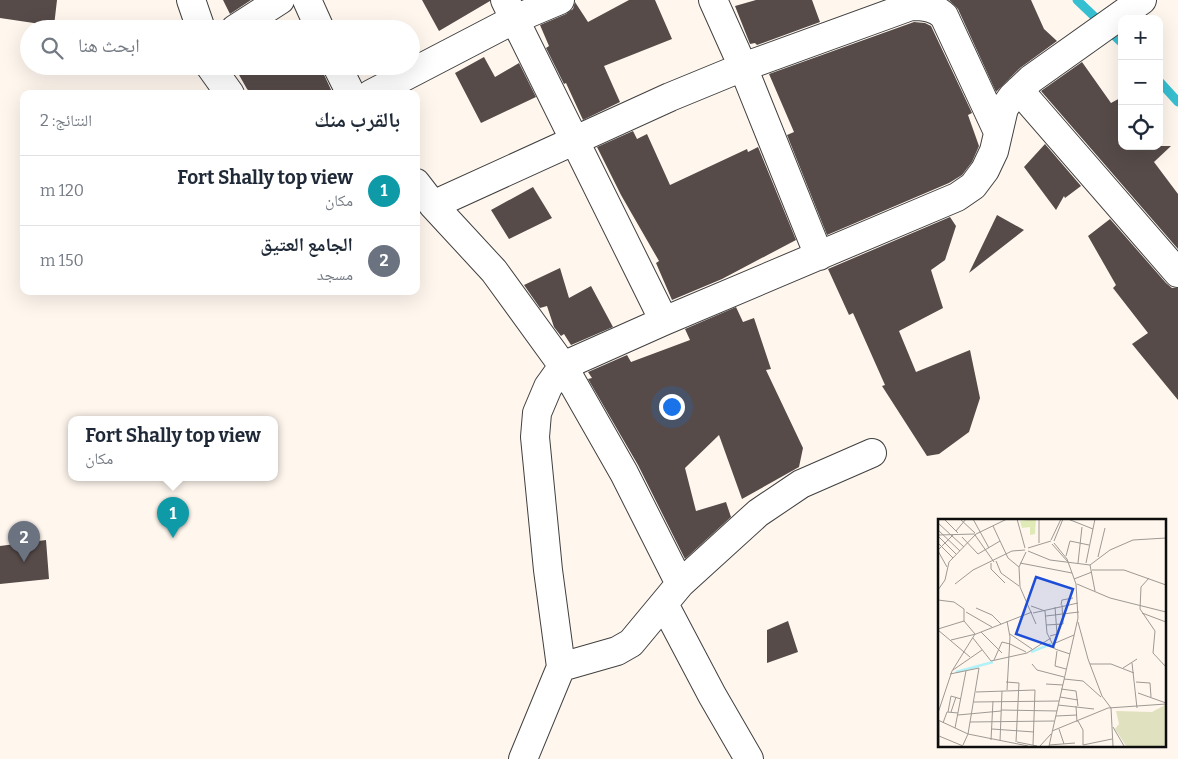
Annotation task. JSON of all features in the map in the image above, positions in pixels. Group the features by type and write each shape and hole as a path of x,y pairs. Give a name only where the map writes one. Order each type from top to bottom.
{"street":[{"path":"191,0 198,20"},
{"path":"248,20 280,0"},
{"path":"307,0 316,20"},
{"path":"420,64 510,9 560,0"},
{"path":"713,0 819,256"},
{"path":"523,759 561,667 548,570 535,437 537,413 548,387 564,366 664,321 957,197 973,186 985,170 994,151 1004,108 1019,90 1128,4"},
{"path":"433,206 574,140 742,67 911,6 932,8 944,16 998,132"},
{"path":"510,9 664,321"},
{"path":"216,75 227,90"},
{"path":"342,75 349,90"},
{"path":"378,90 402,75"},
{"path":"1019,90 1178,273"},
{"path":"420,189 433,206 494,271 564,366 624,473 712,695 749,759"},
{"path":"561,667 617,651 631,643 672,594 758,513 801,484 872,453"}],"building":[{"path":"0,0 57,0 55,20 20,21 0,18"},
{"path":"223,0 251,0 230,14"},
{"path":"422,0 490,0 490,1 439,31"},
{"path":"629,0 655,0 672,39 604,66 620,102 583,120 566,83 564,84 546,48 549,46 540,25 566,14 573,9 575,2 588,22"},
{"path":"756,0 812,0 820,22 757,45 755,43 750,44 735,6"},
{"path":"949,0 1031,0 1044,29 1057,41 1020,68 996,92 958,9"},
{"path":"914,22 925,23 931,26 972,113 968,115 979,146 972,162 962,175 949,183 827,235 787,135 794,132 769,74"},
{"path":"484,57 495,77 519,63 536,97 481,123 455,73"},
{"path":"1082,62 1111,103 1118,99 1118,150 1163,150 1163,146 1171,146 1154,162 1178,194 1178,249 1041,91"},
{"path":"239,75 324,75 331,90 248,90"},
{"path":"633,131 637,139 647,134 670,185 747,149 748,152 758,147 796,240 722,279 672,300 656,263 659,261 621,195 597,147"},
{"path":"1045,144 1081,186 1065,198 1064,196 1056,210 1024,167"},
{"path":"533,187 552,218 509,239 491,210"},
{"path":"997,215 1024,230 969,273"},
{"path":"950,217 956,226 945,260 931,270 943,308 899,331 916,372 970,350 980,398 969,432 939,454 927,456 882,386 885,385 853,313 849,315 828,269"},
{"path":"1110,219 1166,283 1172,288 1178,288 1178,400 1132,344 1148,333 1113,288 1116,285 1088,236"},
{"path":"560,268 569,298 591,286 613,327 571,345 564,334 561,336 554,327 547,306 540,308 524,285"},
{"path":"736,307 743,322 754,318 771,369 766,370 803,448 799,467 742,499 719,435 685,468 696,511 726,502 731,517 685,559 638,465 588,379 592,378 588,372 627,355 631,362 690,340 685,329"},
{"path":"46,540 49,579 0,584 0,546"},
{"path":"788,621 798,652 767,663 767,630"}],"waterway":[{"path":"1077,0 1118,39"},
{"path":"1163,85 1178,102"}],"place":[{"name":"Fort Shally top view","path":"173,538"},
{"name":"الجامع العتيق","path":"24,562"}]}
